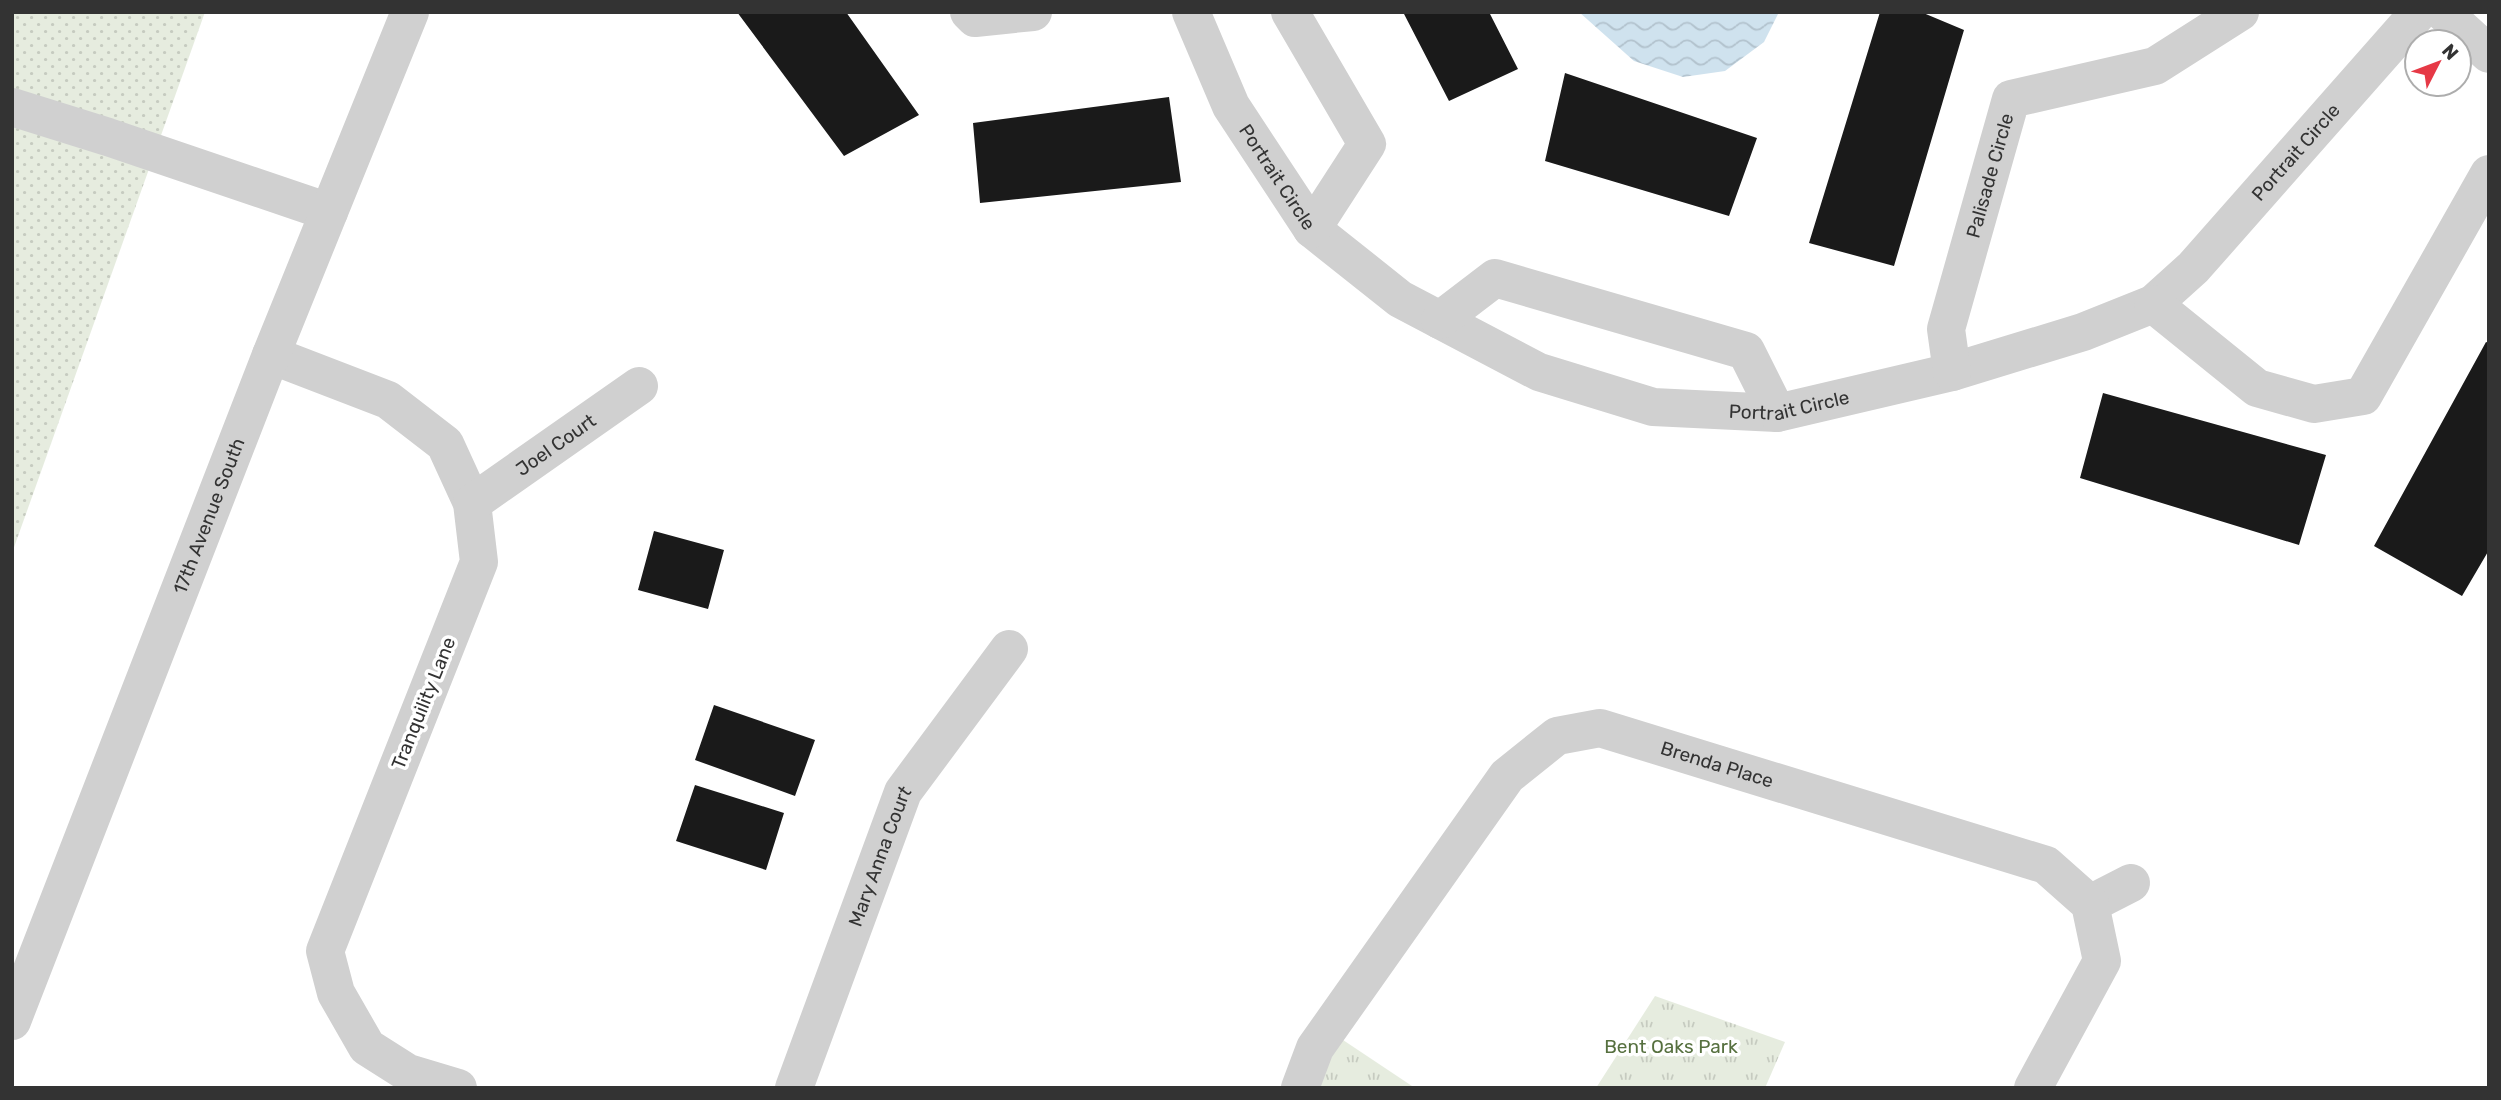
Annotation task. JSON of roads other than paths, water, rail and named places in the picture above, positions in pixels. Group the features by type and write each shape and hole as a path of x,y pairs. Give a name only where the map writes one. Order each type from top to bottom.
{"street":[{"name":"17th Avenue South","path":"12,1021 271,355 410,12"},
{"path":"969,12 975,18 1033,12"},
{"name":"Portrait Circle","path":"1191,12 1231,106 1312,229 1400,299 1539,372 1653,407 1777,412 1952,372 2083,332 2153,304 2193,268 2419,12"},
{"path":"1290,12 1367,144 1312,229"},
{"name":"Palisade Circle","path":"1952,372 1945,329 2011,99 2155,66 2240,12"},
{"path":"2443,12 2489,54"},
{"path":"12,107 329,212"},
{"path":"2153,304 2257,388 2314,404 2363,396 2489,174"},
{"path":"1440,320 1495,278 1746,351 1777,412"},
{"name":"Tranquility Lane","path":"271,355 388,400 445,444 472,503 479,562 325,951 336,993 367,1047 408,1073 458,1088"},
{"name":"Joel Court","path":"472,503 639,386"},
{"name":"Mary Anna Court","path":"794,1088 903,792 1009,649"},
{"name":"Brenda Place","path":"1300,1088 1315,1048 1507,776 1557,736 1600,728 2046,864 2090,904"},
{"path":"2033,1088 2102,961 2090,904 2131,883"}],"water":[{"path":"1579,12 1779,12 1764,42 1725,71 1683,77 1634,61"}],"park label":[{"name":"Bent Oaks Park","path":"1671,1046"}]}
